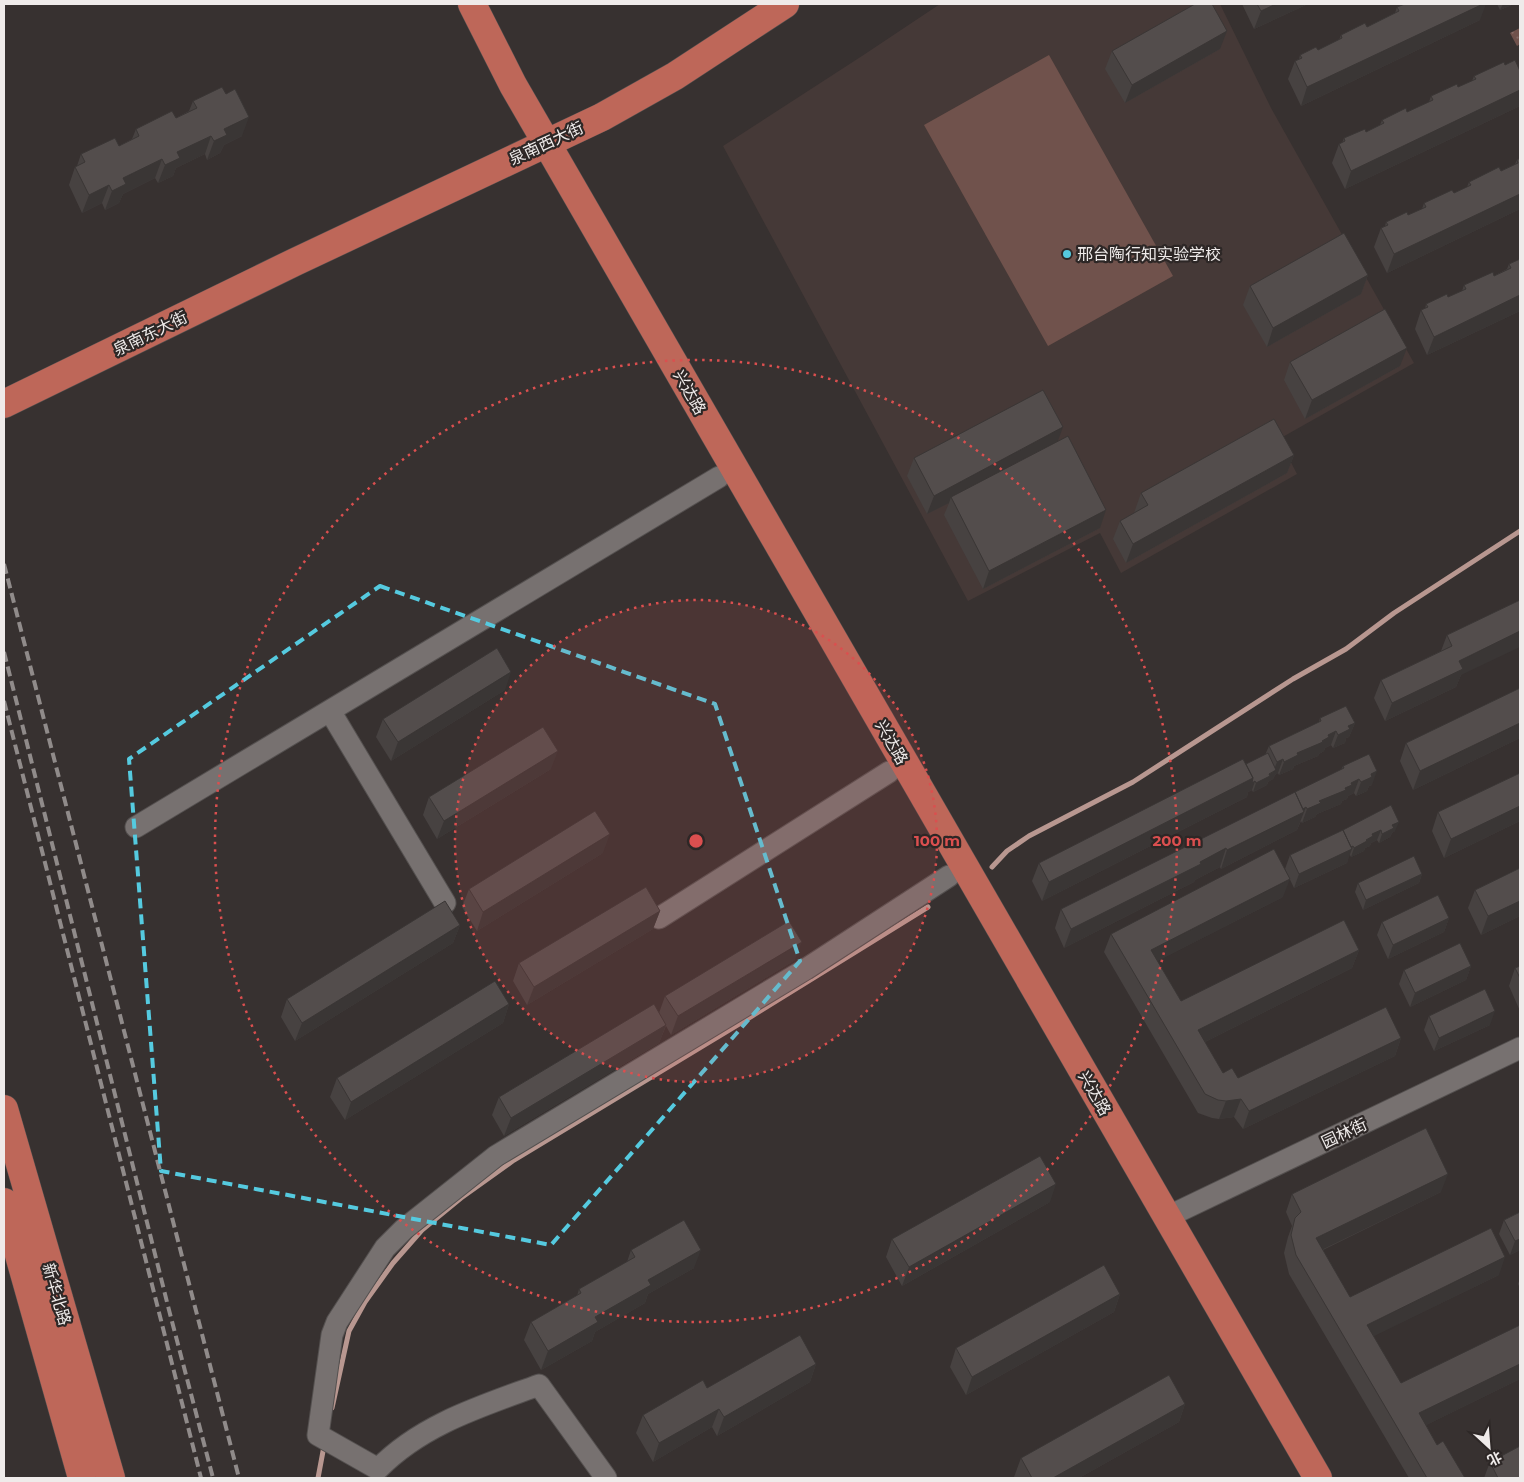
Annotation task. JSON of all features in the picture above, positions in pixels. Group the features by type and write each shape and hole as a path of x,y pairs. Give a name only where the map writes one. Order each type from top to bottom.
{"main road":[{"name":"兴达路","path":"455,4 1167,1217 1318,1478"},
{"name":"兴达路","path":"472,4 513,85 535,139 719,477 1298,1478"},
{"name":"泉南西大街","path":"292,255 535,139 594,101 680,52 754,4"},
{"name":"泉南西大街","path":"535,139 602,117 645,94 785,4"},
{"name":"泉南东大街","path":"4,384 292,255"},
{"name":"泉南东大街","path":"4,404 292,255"},
{"name":"新华北路","path":"4,1109 111,1478"},
{"name":"新华北路","path":"4,1202 82,1478"}],"street":[{"path":"136,827 719,477"},
{"path":"330,710 446,903"},
{"path":"659,918 889,772"},
{"path":"606,1478 539,1385 448,1420 413,1439 378,1469 318,1435 332,1335 337,1322 386,1248 404,1229 496,1156 806,969 949,876"},
{"name":"园林街","path":"1167,1217 1520,1048"}],"highlighted area":[{"path":"380,586 715,704 800,961 551,1245 161,1171 129,759"}],"shaded area":[{"name":"邢台陶行知实验学校","path":"940,4 1220,4 1271,108 1414,363 1279,439 1297,474 1121,573 1100,533 968,601 723,146"},
{"path":"1520,28 1520,44 1517,46 1510,33"},
{"path":"1049,55 1173,276 1048,346 924,125"}],"building":[{"path":"1195,4 1212,4 1227,31 1132,85 1112,51"},
{"path":"1257,4 1276,4 1261,11"},
{"path":"1405,4 1483,4 1307,87 1295,61 1302,58 1300,55 1316,47 1318,50 1342,38 1341,35 1365,23 1367,27 1399,11 1397,7"},
{"path":"1515,60 1520,71 1520,90 1351,171 1339,144 1345,141 1344,138 1365,129 1366,132 1384,123 1382,120 1406,108 1407,112 1433,100 1431,96 1457,84 1458,87 1476,79 1474,76 1504,62 1505,65"},
{"path":"222,87 226,94 235,89 249,117 224,129 227,135 214,141 211,136 177,152 180,158 165,165 162,159 123,178 126,184 112,191 109,185 89,195 75,167 85,162 81,154 115,138 119,146 139,136 136,129 172,111 176,118 197,108 193,101"},
{"path":"1520,158 1520,194 1394,254 1381,228 1388,225 1386,222 1407,212 1408,215 1426,207 1424,203 1452,190 1454,193 1471,185 1469,182 1499,167 1501,171 1518,163 1517,160"},
{"path":"1344,233 1368,275 1273,328 1250,286"},
{"path":"1520,259 1520,295 1434,337 1421,310 1428,307 1426,304 1447,294 1448,297 1466,289 1464,285 1493,272 1494,276 1511,268 1509,264"},
{"path":"1385,309 1407,348 1312,400 1290,362"},
{"path":"1043,390 1063,427 934,496 914,458"},
{"path":"1274,419 1294,455 1133,544 1120,521 1148,505 1141,493"},
{"path":"1068,436 1106,510 989,571 951,497"},
{"path":"1520,600 1520,631 1459,661 1463,669 1392,703 1381,680 1452,646 1447,635"},
{"path":"497,648 511,672 398,742 383,719"},
{"path":"1520,688 1520,723 1420,771 1406,743"},
{"path":"1346,706 1355,723 1348,726 1350,729 1338,735 1336,731 1328,735 1329,737 1323,742 1297,753 1298,755 1284,762 1283,759 1277,762 1269,746 1321,721 1320,718"},
{"path":"543,727 558,751 444,821 429,797"},
{"path":"1268,753 1276,770 1269,774 1270,776 1252,783 1253,778 1246,764"},
{"path":"1369,754 1377,771 1371,774 1372,777 1361,782 1359,779 1345,788 1346,790 1319,801 1321,803 1303,809 1295,792"},
{"path":"1243,759 1253,778 1049,882 1039,863"},
{"path":"1520,773 1520,806 1451,839 1438,812"},
{"path":"1295,792 1304,812 1227,850 1226,848 1200,862 1201,864 1071,929 1061,909"},
{"path":"1391,805 1399,822 1392,825 1394,828 1382,834 1381,830 1372,834 1373,836 1367,841 1354,848 1353,846 1351,847 1343,830"},
{"path":"595,811 610,834 483,912 469,889"},
{"path":"1343,830 1352,849 1299,874 1290,855"},
{"path":"1274,849 1290,879 1151,950 1181,1001 1344,920 1359,950 1198,1030 1223,1073 1232,1068 1238,1078 1386,1007 1401,1038 1249,1111 1241,1099 1218,1100 1205,1094 1111,934"},
{"path":"1414,856 1422,874 1366,900 1358,883"},
{"path":"1520,868 1520,901 1488,916 1475,890"},
{"path":"646,887 660,911 534,987 519,963"},
{"path":"1438,895 1449,918 1393,945 1382,922"},
{"path":"445,901 460,925 302,1023 287,999"},
{"path":"789,921 802,942 678,1016 665,996"},
{"path":"1460,943 1471,966 1415,993 1404,970"},
{"path":"1520,966 1520,978 1515,968"},
{"path":"495,981 509,1004 351,1102 337,1078"},
{"path":"1485,989 1495,1011 1439,1038 1429,1016"},
{"path":"654,1004 666,1025 511,1118 499,1097"},
{"path":"1426,1128 1448,1174 1316,1238 1350,1297 1491,1228 1505,1257 1367,1325 1401,1383 1520,1325 1520,1364 1419,1413 1437,1445 1443,1441 1465,1478 1427,1478 1296,1255 1291,1235 1295,1218 1301,1212 1292,1194"},
{"path":"1040,1156 1056,1184 909,1267 892,1239"},
{"path":"1520,1212 1520,1239 1515,1241 1504,1220"},
{"path":"684,1220 701,1250 648,1280 651,1285 595,1317 598,1322 548,1351 531,1322 581,1293 579,1289 635,1257 631,1250"},
{"path":"1104,1265 1120,1294 972,1377 956,1348"},
{"path":"800,1335 816,1364 724,1417 719,1409 659,1443 643,1415 703,1380 707,1388"},
{"path":"1169,1375 1185,1404 1053,1478 1032,1478 1021,1458"},
{"path":"1520,1446 1520,1477 1498,1478 1490,1462"}],"waterway":[{"path":"992,867 1007,851 1029,836 1133,782 1293,679 1346,649 1394,613 1520,531"},
{"path":"332,1408 349,1331 365,1302 393,1263 422,1230 461,1198 514,1160 928,907"},
{"path":"318,1478 324,1446"}],"railway":[{"path":"4,564 239,1478"},
{"path":"4,652 213,1478"},
{"path":"4,701 201,1478"}],"place":[{"name":"邢台陶行知实验学校","path":"1067,254"}]}
